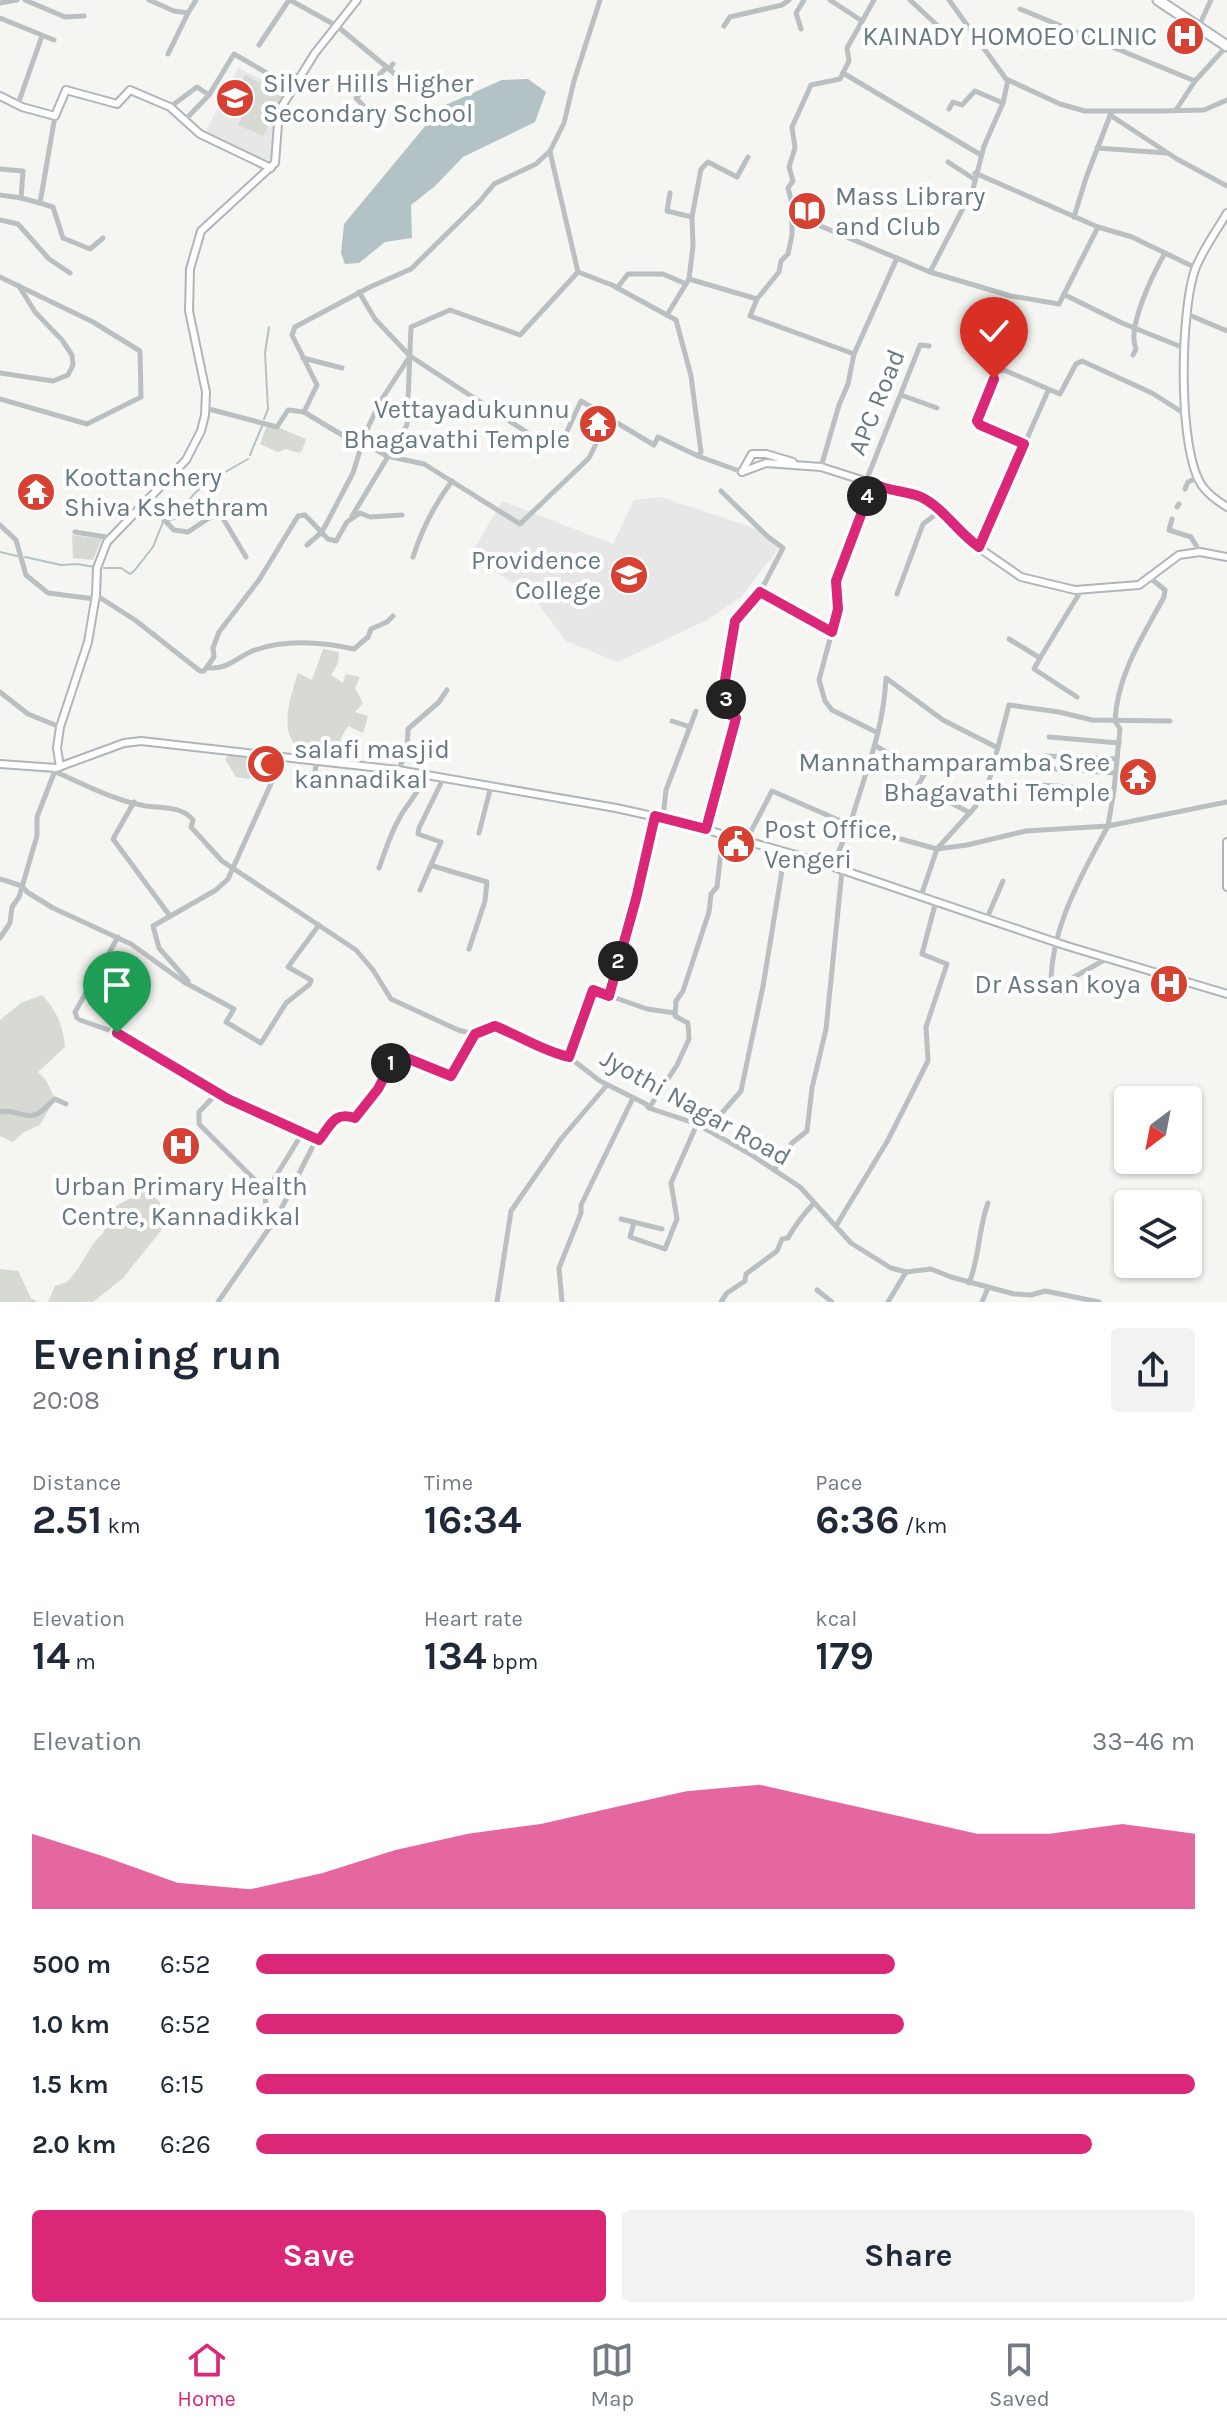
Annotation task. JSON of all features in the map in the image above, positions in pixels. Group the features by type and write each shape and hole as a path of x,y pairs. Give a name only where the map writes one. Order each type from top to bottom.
{"highway":[{"path":"1158,0 1227,46"}],"main road":[{"path":"58,767 60,727 88,642 96,597 97,568 107,542 186,460 201,431 206,392 189,311 190,269 201,231 275,163 279,111 315,53 357,0"},
{"path":"0,98 55,116 66,90 117,104 130,90 170,107 200,134 271,168"},
{"path":"1227,213 1196,268 1184,348 1186,432 1202,486 1227,507"},
{"path":"742,472 752,454 766,454 804,466"},
{"path":"742,472 766,463 821,467 869,482 886,491 919,496 979,547 1021,577 1082,589 1139,585 1179,555 1200,552 1227,557"},
{"path":"0,764 58,767 124,743 141,741 398,770 491,785 659,817 723,833 1057,943 1227,994"},
{"path":"1227,842 1227,887"}],"street":[{"path":"0,3 17,0"},
{"path":"25,0 65,17 84,16"},
{"path":"149,0 174,11 188,13"},
{"path":"168,54 196,0"},
{"path":"259,45 289,0 337,26 396,75"},
{"path":"304,412 317,385 292,335 295,327 359,292 411,269 494,184 536,164 550,151 564,123 600,0"},
{"path":"724,26 730,17 782,5 789,0"},
{"path":"801,29 796,13 804,0"},
{"path":"830,0 862,21"},
{"path":"854,354 750,316 757,299 779,272 781,261 788,254 792,214 788,188 793,181 789,167 795,148 792,127 811,85 840,79 849,61 847,48 874,0"},
{"path":"910,0 952,39"},
{"path":"949,0 1008,80 1073,108 1111,113 1204,110 1227,100"},
{"path":"1199,27 1211,0"},
{"path":"1020,9 1195,81"},
{"path":"0,18 54,40"},
{"path":"18,104 42,36"},
{"path":"1176,110 1195,81 1227,46"},
{"path":"184,121 209,95 234,54 293,88"},
{"path":"369,112 356,98 390,67"},
{"path":"843,73 981,155"},
{"path":"930,272 973,189 981,155 1003,103 1008,80"},
{"path":"170,107 197,87 209,95"},
{"path":"949,109 953,102 962,105 975,91 1003,103"},
{"path":"1074,217 1111,113"},
{"path":"1111,113 1168,153 1227,186"},
{"path":"40,203 55,116"},
{"path":"1097,148 1168,153"},
{"path":"550,151 578,272"},
{"path":"667,315 687,282 693,246 692,217 701,169 708,162 737,177 748,157"},
{"path":"948,162 1098,227 1132,237 1196,268"},
{"path":"0,169 23,171 21,198"},
{"path":"670,193 667,211 692,217"},
{"path":"0,195 53,207 63,238 90,249 103,238"},
{"path":"792,214 930,272 1011,296 1059,304 1098,227"},
{"path":"0,220 18,224 49,259 70,273"},
{"path":"1133,355 1136,349 1133,342 1135,328 1165,253"},
{"path":"821,467 848,384 854,354 897,258"},
{"path":"578,272 617,288 676,320 691,376 701,452 698,456"},
{"path":"209,668 219,632 259,580 298,516 305,515 328,539 336,541 407,425 411,327 450,310 520,335 578,272"},
{"path":"617,288 628,274 663,274 757,299"},
{"path":"0,277 93,322 140,351 141,397 87,424 0,399"},
{"path":"0,373 53,381 68,375 73,365 72,355 62,340 35,312 18,286"},
{"path":"359,292 375,319 410,356 543,443 554,445 563,440 581,401 654,445 658,437 742,472"},
{"path":"1065,295 1184,348"},
{"path":"1187,314 1227,331"},
{"name":"APC Road","path":"878,733 832,710 825,701 819,680 838,609 836,581 920,345 929,346"},
{"path":"307,545 322,532 353,473 365,434 380,402 410,356"},
{"path":"303,358 342,368"},
{"path":"1024,444 977,421 997,371 1004,370 1060,394 1076,364 1082,361 1152,393 1186,415"},
{"path":"979,547 1048,391"},
{"path":"901,395 937,408"},
{"path":"205,408 277,427 288,410 304,412 362,447 369,446 387,456 424,464 520,524 589,458 609,418"},
{"path":"1185,489 1188,482 1199,477"},
{"path":"413,557 427,519 452,481"},
{"path":"706,829 736,718 723,711 735,621 760,592 783,548 721,491"},
{"path":"146,501 174,530 188,532 209,518 221,515 246,557"},
{"path":"897,594 923,524 940,511"},
{"path":"352,516 360,513 379,517 402,515"},
{"path":"1172,519 1169,530 1191,537 1200,552"},
{"path":"0,525 16,540 26,575 48,593 96,597 135,620 200,671 222,669 250,652 292,642 354,649 368,637 371,629 393,616"},
{"path":"75,532 113,538"},
{"path":"1109,957 1051,990 1053,960 1062,919 1108,826 1119,743 1120,729 1115,721 1118,691 1164,597 1165,590 1150,578"},
{"path":"1077,697 1034,669 1082,589"},
{"path":"760,592 832,632"},
{"path":"1009,639 1040,658"},
{"path":"832,867 850,825 875,746 886,678 943,720 998,748"},
{"path":"398,770 407,752 408,729 439,702 447,690"},
{"path":"0,692 28,714 60,727"},
{"path":"727,699 741,704"},
{"path":"921,896 937,849 970,813 989,781 1009,705 1092,720 1170,721"},
{"path":"609,996 666,790 696,711"},
{"path":"672,721 690,727"},
{"path":"1049,737 1119,743"},
{"path":"353,765 356,739"},
{"path":"875,746 924,775 918,785 970,813"},
{"path":"1046,756 1117,759"},
{"path":"192,985 159,948 153,926 216,890 228,879 283,757"},
{"path":"315,771 317,761"},
{"path":"0,938 10,923 12,907 19,897 37,836 37,817 58,767"},
{"name":"Jyothi Nagar Road","path":"58,767 58,773 87,787 189,815 193,820 191,827 222,861 356,950 391,999 458,1030 475,1034 495,1026 529,1039 551,1053 569,1057 607,1085 649,1108 697,1124 800,1187 851,1243 891,1268 906,1272 931,1269 988,1288 1031,1295 1045,1291 1096,1302"},
{"path":"1043,768 1116,773"},
{"path":"379,868 397,823 415,798 423,774"},
{"path":"420,890 441,842 418,834 444,777"},
{"path":"479,833 491,785"},
{"path":"1040,785 1114,790"},
{"path":"746,841 772,791 850,825 937,849 1026,831 1108,826 1227,802"},
{"path":"134,802 113,839 170,916"},
{"path":"649,1108 677,1065 689,1039 688,1023 675,1016 676,1001 683,991 709,912 711,894 717,887 723,833"},
{"path":"707,1130 741,1091 763,986 785,852"},
{"path":"433,866 487,882 485,901 469,949"},
{"path":"774,1170 792,1143 807,1131 812,1088 826,1029 842,871"},
{"path":"0,879 22,886 53,908 118,937 234,1009 226,1022 261,1043 286,1003 310,984 311,980 288,967 319,925"},
{"path":"987,918 1003,881"},
{"path":"836,1226 888,1140 928,1061 926,1027 947,964 922,954 936,901"},
{"path":"118,937 75,1012 78,1019 117,1033 217,1093 319,1140"},
{"path":"569,1057 593,990 647,1009 675,1013"},
{"path":"218,1302 275,1220 332,1120 340,1115 355,1118 399,1055 451,1076 475,1034"},
{"path":"497,1302 511,1211 561,1139 607,1085"},
{"path":"217,1093 199,1112 199,1124 267,1192"},
{"path":"562,1302 559,1268 581,1213 581,1205 633,1098"},
{"path":"0,1112 8,1109 28,1116 38,1115 55,1099 66,1104"},
{"path":"634,1222 630,1237 665,1249 677,1219 671,1183 697,1124"},
{"path":"275,1220 266,1209 267,1192 303,1132"},
{"path":"969,1283 978,1259 988,1203"},
{"path":"721,1302 727,1293 745,1281 746,1274 777,1251 782,1239 788,1238 813,1204"},
{"path":"621,1219 662,1229"},
{"path":"888,1302 906,1272"},
{"path":"982,1302 988,1288"},
{"path":"817,1290 832,1302"}],"shaded area":[{"name":"Silver Hills Higher Secondary School","path":"238,68 286,91 277,116 270,166 206,131"},
{"path":"245,75 283,95 263,136 238,125 248,104 234,97"},
{"path":"528,79 546,92 535,122 463,157 411,205 412,238 385,242 359,263 345,264 341,253 344,224 441,107 502,80"},
{"path":"267,425 306,439 302,451 298,453 286,449 278,452 260,444"},
{"name":"Providence College","path":"661,497 757,529 779,548 741,597 707,620 618,662 566,641 530,593 470,556 502,501 613,544 634,500"},
{"path":"72,535 102,539 93,560 73,558"},
{"path":"323,649 339,652 338,663 331,675 343,683 346,674 360,677 355,688 363,703 355,712 368,716 363,733 348,726 340,740 348,748 349,765 309,755 290,737 288,710 298,673 312,680"},
{"path":"229,755 258,760 257,768 249,779 236,777 225,759"},
{"path":"42,995 61,1025 65,1047 38,1072 46,1080 55,1099 40,1125 24,1132 13,1142 0,1136 0,1020 21,1003"},
{"path":"148,1189 160,1203 167,1223 123,1278 93,1302 48,1302 55,1286 67,1282 78,1269 103,1233 116,1206"},
{"path":"0,1269 18,1271 31,1298 38,1302 0,1302"}],"waterway":[{"path":"264,419 268,409 265,353 269,327"},
{"path":"250,455 262,426"},
{"path":"169,520 175,519 206,483 248,459"},
{"path":"104,568 121,568 130,574 134,571 153,547 163,522"},
{"path":"0,552 17,556"},
{"path":"25,557 61,565 95,567"}],"place":[{"name":"KAINADY HOMOEO CLINIC","path":"1185,36"},
{"name":"Silver Hills Higher Secondary School","path":"235,98"},
{"name":"Mass Library and Club","path":"807,211"},
{"name":"Vettayadukunnu Bhagavathi Temple","path":"598,424"},
{"name":"Koottanchery Shiva Kshethram","path":"36,492"},
{"name":"Providence College","path":"629,575"},
{"name":"salafi masjid kannadikal","path":"266,764"},
{"name":"Mannathamparamba Sree Bhagavathi Temple","path":"1138,777"},
{"name":"Post Office, Vengeri","path":"736,844"},
{"name":"Dr Assan koya","path":"1169,984"},
{"name":"Urban Primary Health Centre, Kannadikkal","path":"181,1146"}],"route":[{"path":"117,1033 228,1099 319,1140 332,1120 340,1115 355,1118 399,1055 451,1076 475,1034 495,1026 529,1039 551,1053 569,1057 593,990 609,996 655,816 706,829 736,718 723,711 735,621 760,592 832,632 838,609 836,581 873,483 886,491 919,496 936,507 969,541 979,547 1024,444 977,421 994,379"}]}
